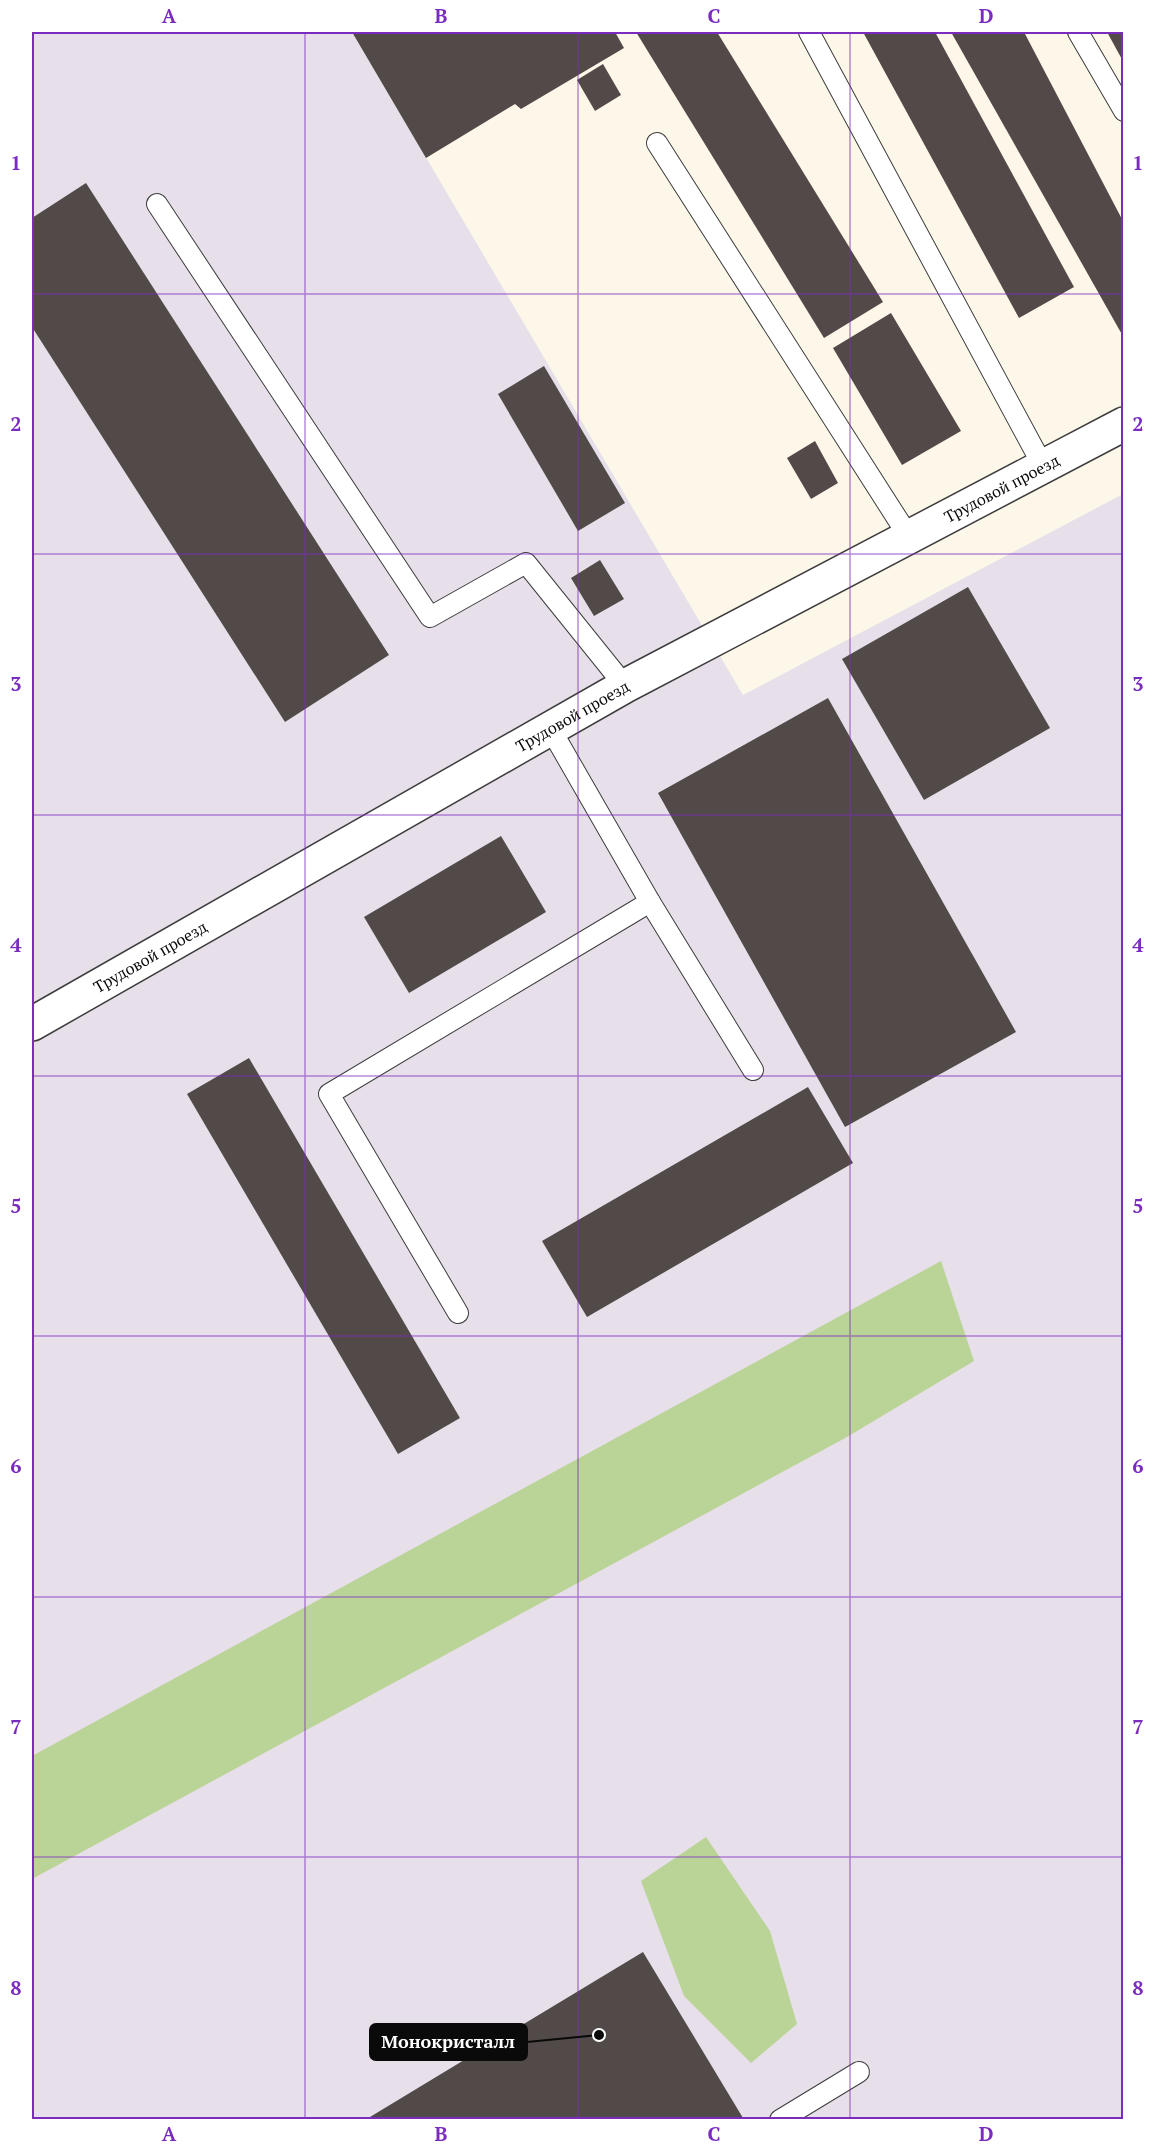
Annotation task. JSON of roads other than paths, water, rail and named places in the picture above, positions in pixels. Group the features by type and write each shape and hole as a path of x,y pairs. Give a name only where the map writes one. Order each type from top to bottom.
{"street":[{"name":"Трудовой проезд","path":"32,1024 625,686 1124,424"}],"lane":[{"path":"809,32 1043,466"},
{"path":"1078,32 1124,111"},
{"path":"657,143 909,537"},
{"path":"157,204 430,617 526,563 625,686"},
{"path":"550,728 650,902 753,1070"},
{"path":"458,1313 329,1094 650,902"},
{"path":"780,2120 859,2072"}],"place":[{"name":"Монокристалл","path":"599,2035"}]}
